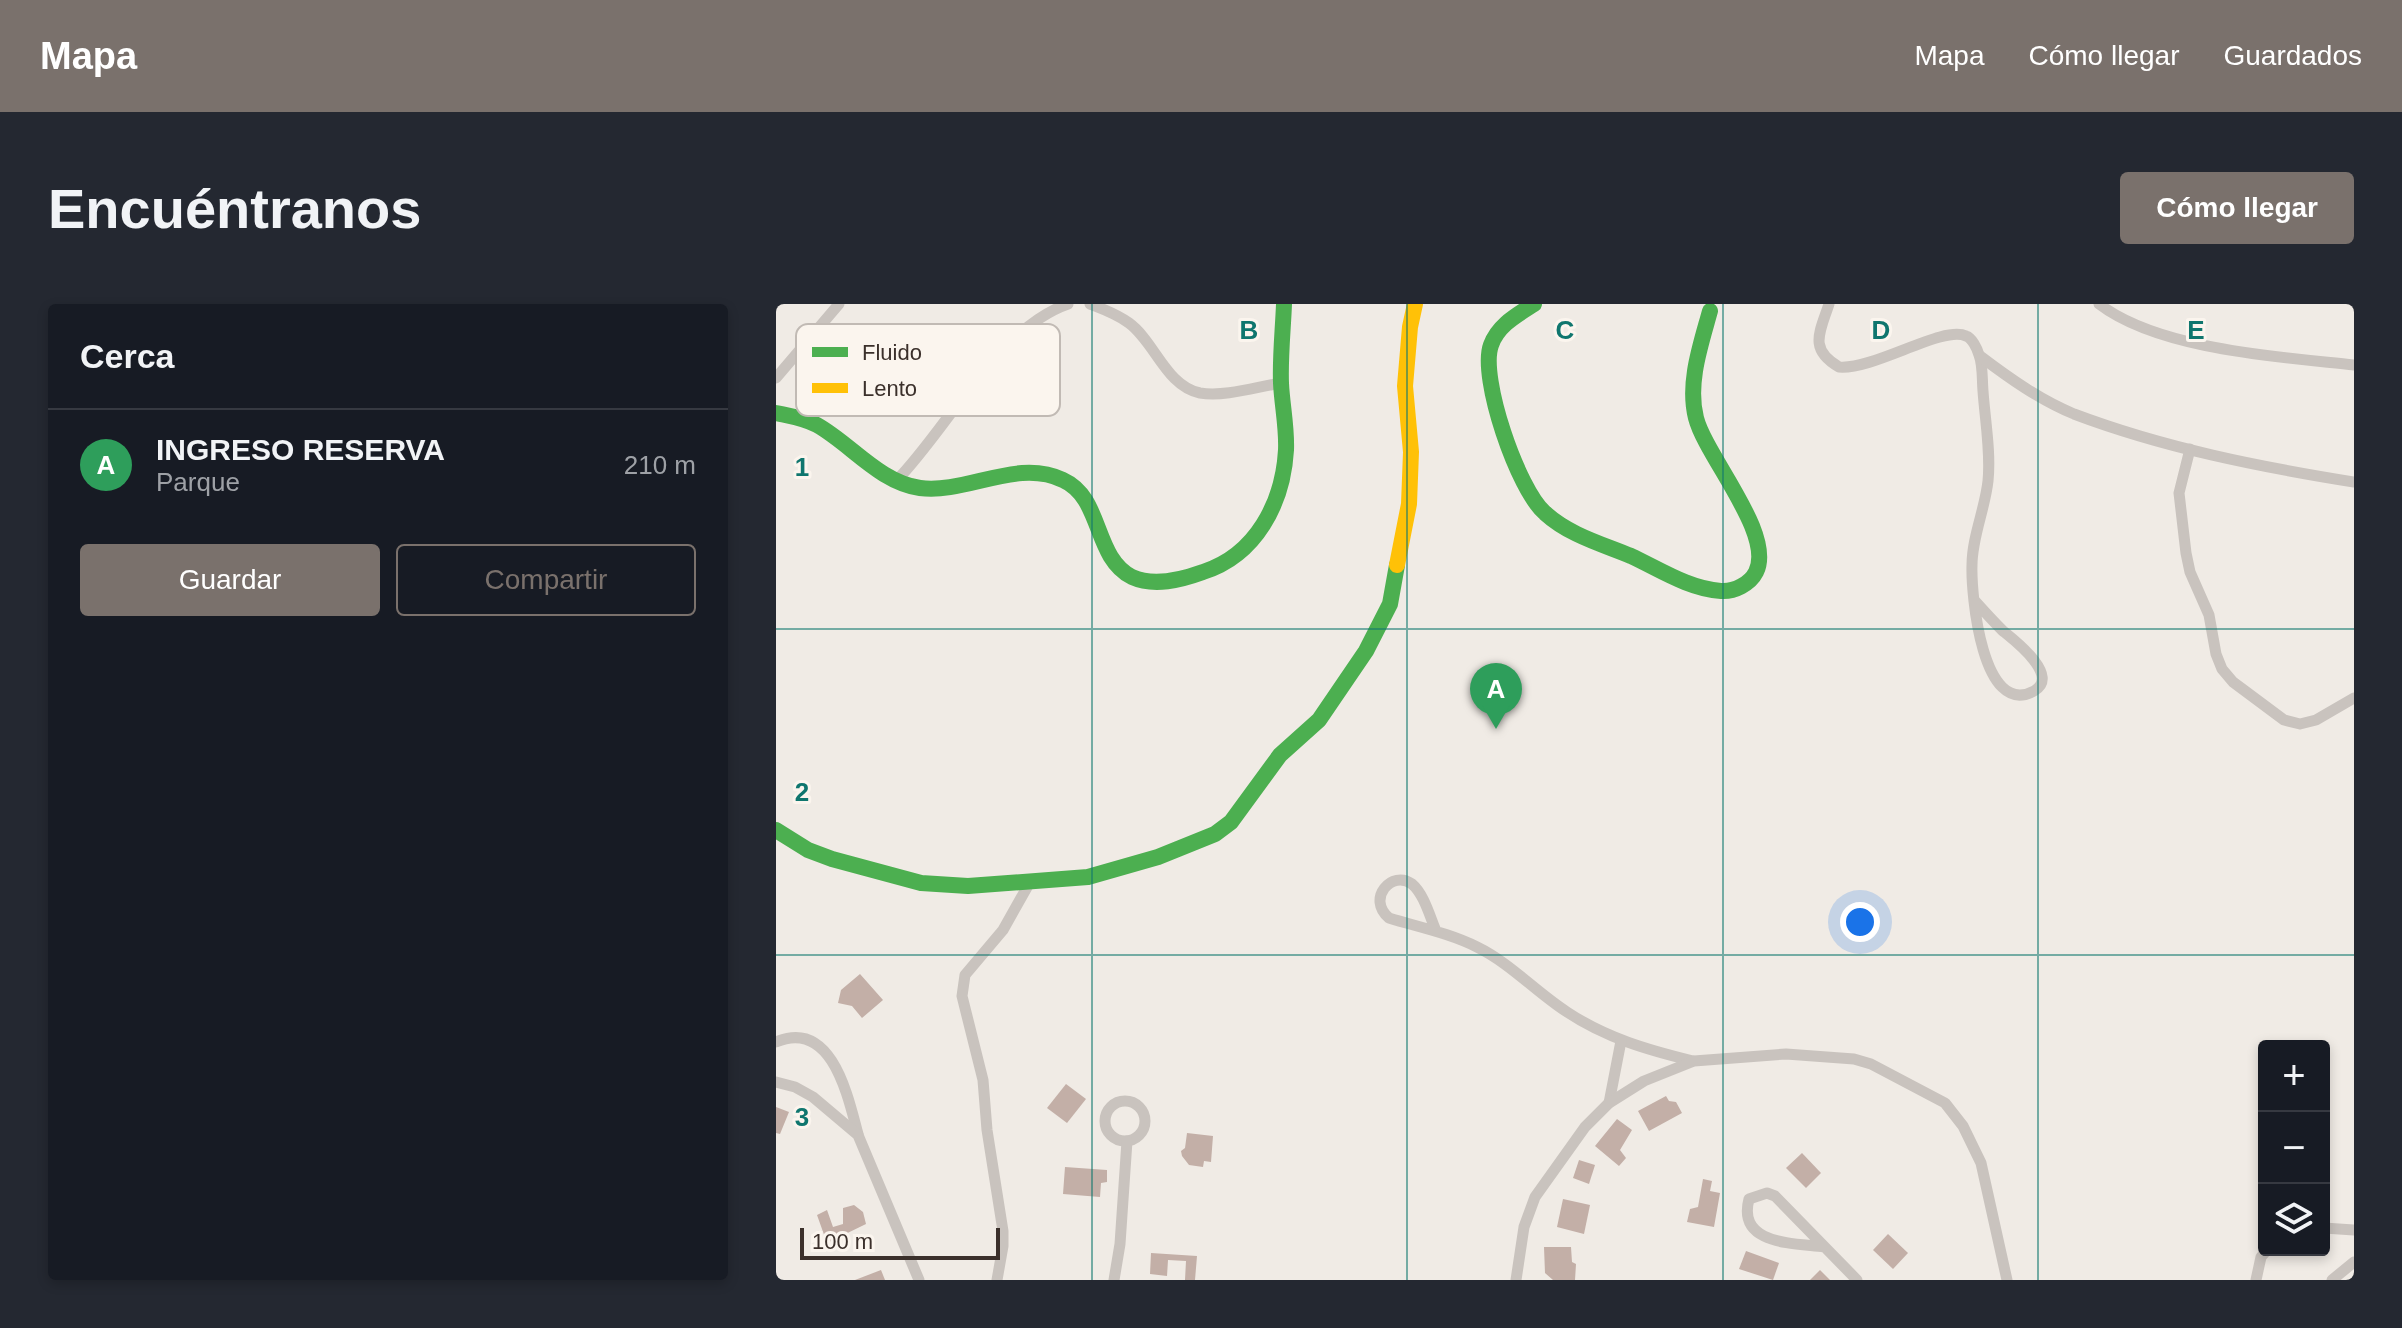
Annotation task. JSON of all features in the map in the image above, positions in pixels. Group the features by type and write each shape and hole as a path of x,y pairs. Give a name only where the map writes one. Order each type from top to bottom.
{"street":[{"path":"822,324 839,304"},
{"path":"1033,324 1068,304"},
{"path":"1090,304 1130,324 1160,362 1189,389 1218,393 1281,383"},
{"path":"776,413 815,424 897,480 916,488 933,489 1008,476 1046,475 1065,480 1087,502 1104,545 1127,574 1141,581 1157,582 1204,573 1221,567 1250,545 1269,515 1280,488 1286,448 1281,383 1284,304"},
{"path":"776,830 808,850 832,859 921,883 968,886 1088,877 1158,857 1215,834 1231,822 1280,755 1319,720 1379,630 1390,604 1409,504 1411,452 1405,386 1415,304"},
{"path":"1534,304 1498,331 1488,345 1488,360 1509,454 1536,504 1569,530 1697,585 1722,591 1745,584 1759,570 1761,560 1759,546 1738,498 1700,434 1696,419 1693,381 1710,311"},
{"path":"1829,304 1818,344 1822,354 1839,367 1866,365 1946,334 1970,337 1980,356 1989,466 1971,562 1974,600 1981,647 2000,687 2018,695 2031,693 2039,687 2040,670 2035,661 1974,600"},
{"path":"2099,304 2132,323 2173,337 2258,354 2354,365"},
{"path":"776,378 796,355"},
{"path":"1980,356 2017,383 2073,413 2190,449 2274,470 2354,482"},
{"path":"897,480 920,457 948,416"},
{"path":"2190,449 2179,493 2186,553 2190,572 2209,615 2222,669 2233,682 2284,720 2300,724 2316,720 2354,698"},
{"path":"1436,931 1419,893 1411,883 1401,880 1383,888 1379,905 1381,912 1389,918 1436,931 1491,954 1565,1011 1621,1041 1694,1061"},
{"path":"997,1280 1003,1231 987,1130 983,1080 962,986 965,975 1003,930 1030,882"},
{"path":"776,1042 786,1037 798,1037 818,1046 834,1062 858,1135 919,1280"},
{"path":"1609,1103 1621,1041"},
{"path":"1516,1280 1521,1239 1535,1197 1585,1127 1609,1103 1644,1081 1694,1061 1786,1054 1842,1057 1871,1064 1937,1097 1955,1115 1981,1163 2007,1280"},
{"path":"776,1082 795,1087 813,1097 858,1135"},
{"path":"1114,1280 1120,1244 1127,1141"},
{"path":"1824,1247 1772,1240 1756,1232 1749,1223 1746,1210 1749,1199 1767,1193 1775,1196 1857,1280"},
{"path":"2330,1228 2354,1230"},
{"path":"2256,1280 2262,1256"},
{"path":"2332,1280 2354,1262"}],"building":[{"path":"860,974 883,1000 862,1018 852,1006 838,1003 841,990"},
{"path":"1066,1084 1086,1099 1067,1123 1047,1108"},
{"path":"1666,1096 1669,1101 1676,1102 1682,1113 1649,1131 1638,1111"},
{"path":"776,1107 789,1112 780,1134 776,1133"},
{"path":"1617,1119 1632,1130 1620,1150 1626,1158 1619,1166 1595,1146"},
{"path":"1187,1133 1213,1136 1211,1162 1204,1161 1203,1167 1189,1165 1181,1151 1185,1148"},
{"path":"1802,1153 1821,1173 1806,1188 1786,1168"},
{"path":"1579,1160 1595,1165 1589,1184 1573,1178"},
{"path":"1065,1167 1107,1170 1107,1182 1101,1183 1100,1197 1063,1194"},
{"path":"1703,1179 1712,1181 1710,1191 1720,1193 1714,1227 1687,1222 1690,1209 1698,1207"},
{"path":"1563,1199 1590,1205 1584,1234 1557,1227"},
{"path":"854,1205 863,1212 866,1224 827,1243 817,1215 827,1210 833,1227 843,1224 843,1208"},
{"path":"1888,1234 1908,1253 1893,1269 1873,1250"},
{"path":"1544,1247 1571,1247 1572,1262 1576,1264 1575,1280 1553,1280 1545,1273"},
{"path":"1746,1251 1779,1263 1773,1280 1739,1269"},
{"path":"1151,1253 1197,1256 1195,1280 1185,1280 1186,1261 1168,1260 1167,1276 1150,1274"},
{"path":"881,1270 885,1280 855,1280"},
{"path":"1820,1270 1830,1280 1810,1280"}],"traffic: fast":[{"path":"776,413 817,425 891,478 920,488 956,486 1010,474 1046,474 1063,480 1085,500 1110,556 1119,568 1132,577 1149,582 1177,580 1222,564 1238,553 1263,524 1279,489 1286,450 1281,373 1284,304"},
{"path":"1534,304 1498,332 1491,345 1489,360 1503,432 1523,482 1534,500 1554,521 1575,533 1686,582 1726,591 1750,580 1756,572 1759,556 1748,517 1696,418 1694,377 1710,311"},
{"path":"776,830 808,850 832,859 921,883 968,886 1088,877 1158,857 1215,834 1231,822 1280,755 1319,720 1366,651 1390,604 1397,565"}],"traffic: slow":[{"path":"1397,565 1409,504 1411,452 1405,386 1415,304"}],"place":[{"name":"INGRESO RESERVA","path":"1496,729"}]}
